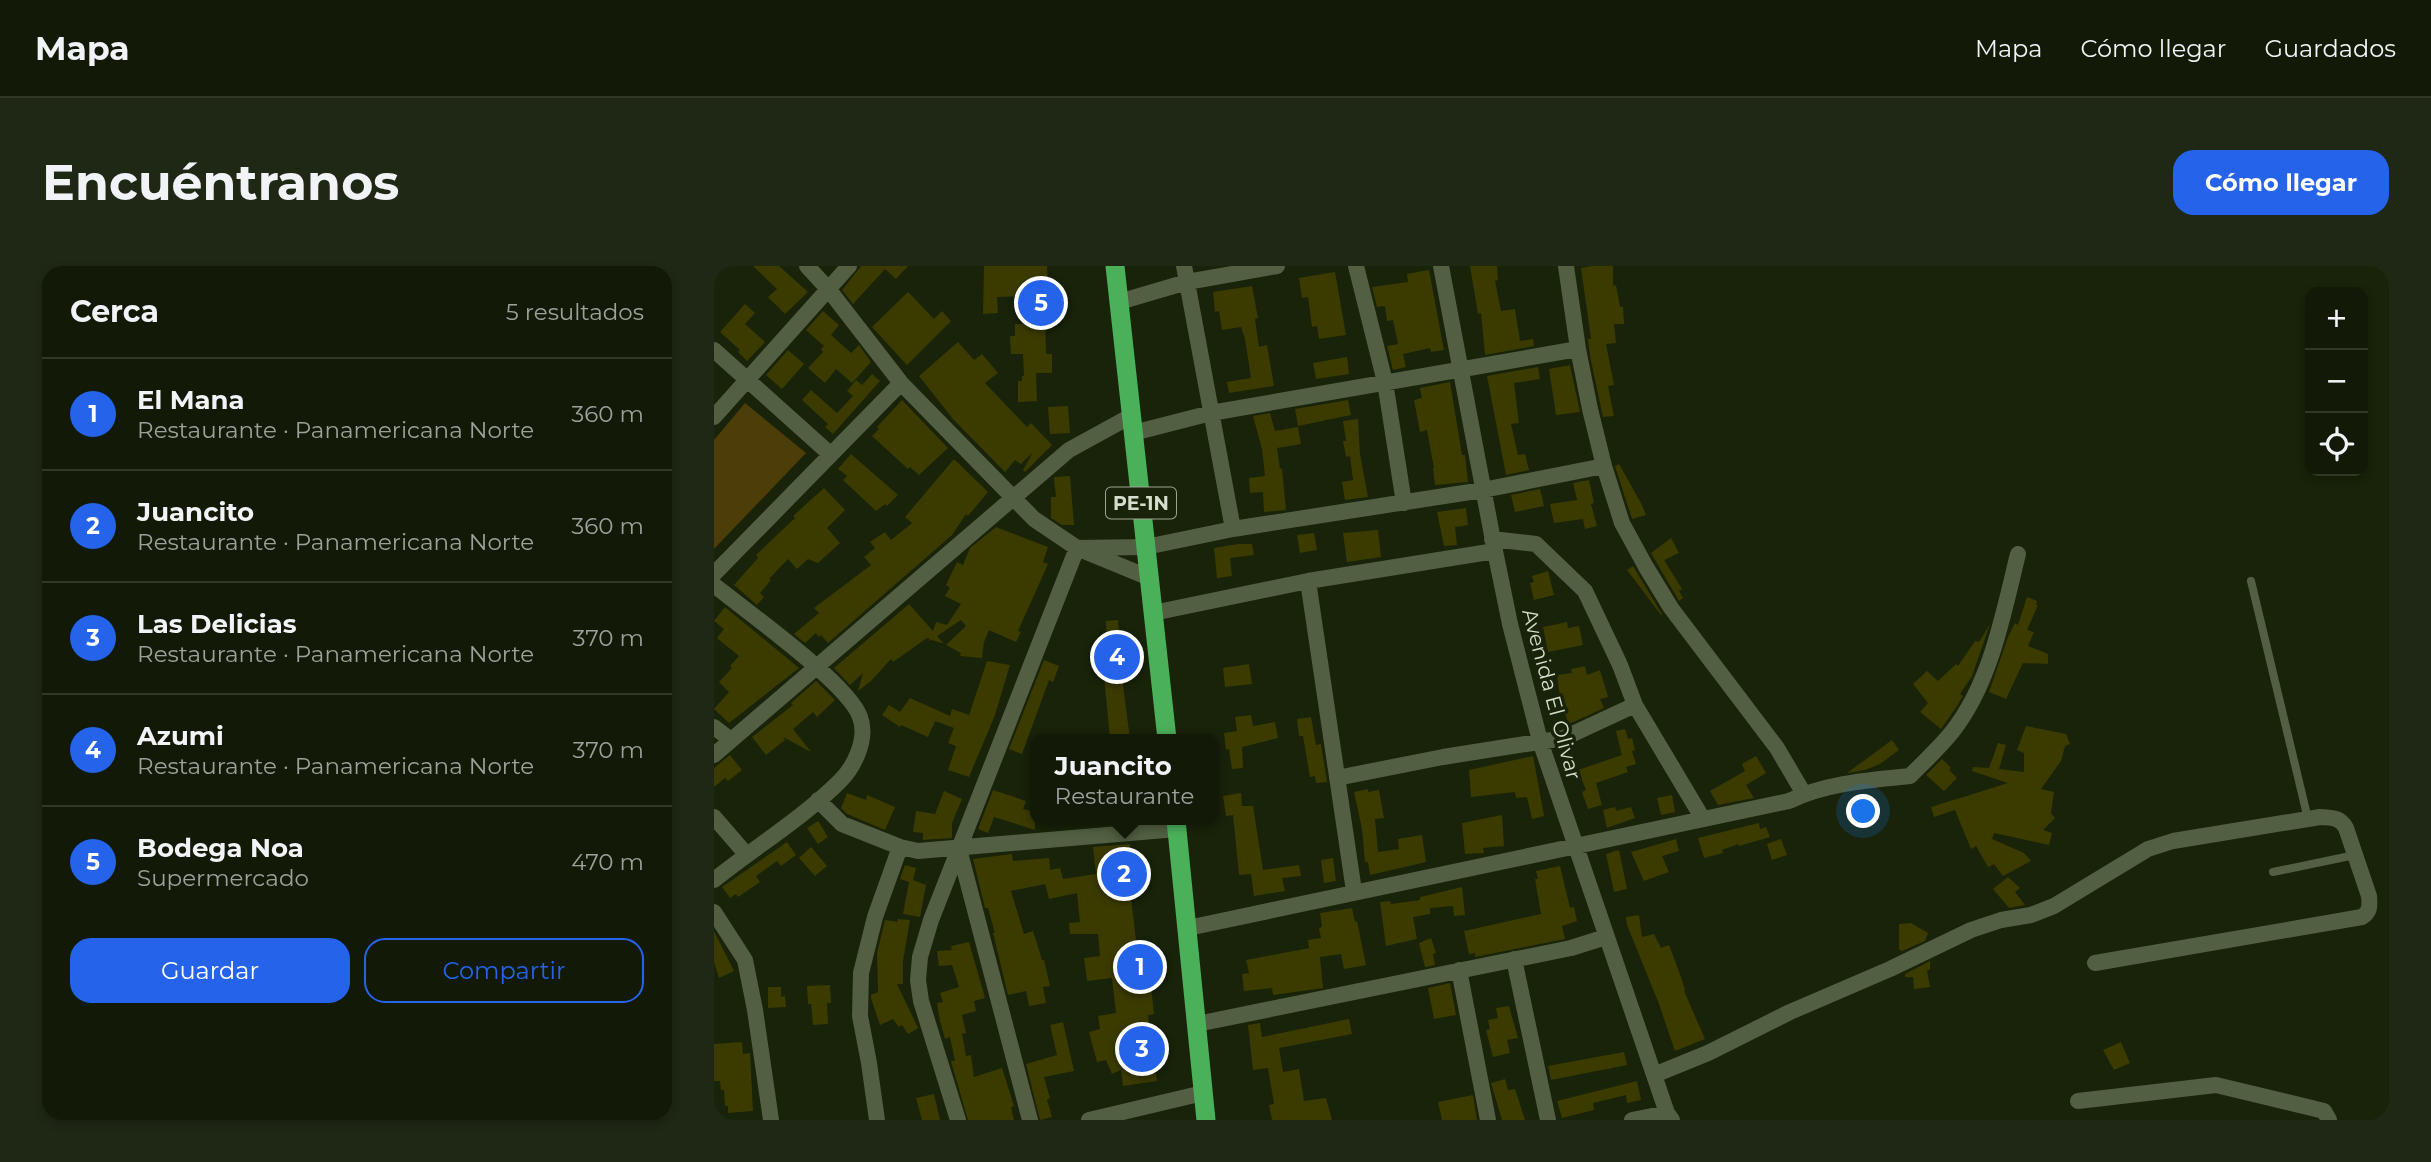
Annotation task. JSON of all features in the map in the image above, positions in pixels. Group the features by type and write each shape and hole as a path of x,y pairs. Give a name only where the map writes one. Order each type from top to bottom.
{"highway":[{"name":"PE-1N","path":"1115,266 1166,734"},
{"path":"1177,825 1206,1120"}],"street":[{"path":"807,266 829,290 901,383 1034,519 1077,548 1150,578"},
{"path":"714,417 849,266"},
{"path":"1119,302 1185,274 1277,266"},
{"path":"1356,266 1385,382 1404,503"},
{"name":"Avenida El Olivar","path":"1441,266 1510,624 1540,741 1574,846 1670,1116"},
{"path":"1566,266 1578,349 1604,466 1622,523 1646,567 1694,641 1777,748 1804,794"},
{"path":"1185,274 1233,529"},
{"path":"714,755 1069,450 1132,424 1211,413 1578,349"},
{"path":"714,350 830,454"},
{"path":"714,574 901,383"},
{"path":"1077,548 1146,547 1233,529 1483,490 1604,466"},
{"path":"1153,613 1494,545 1536,544 1585,591 1620,665 1635,705 1703,819"},
{"path":"958,1120 921,1001 918,979 920,957 931,920 1077,548"},
{"path":"1188,928 1789,801 1804,794 1850,783 1910,776 1952,732 1972,699 1995,644 2018,554"},
{"path":"1308,581 1354,891"},
{"path":"714,585 817,668 855,705 862,720 861,741 853,764 842,779 714,880"},
{"path":"1338,779 1443,757 1564,738 1635,705"},
{"path":"714,727 731,740"},
{"path":"818,800 842,824 900,847 918,851 959,849 1177,825"},
{"path":"714,817 746,855"},
{"path":"1654,1075 1708,1053 1790,1012 1971,930 2001,920 2031,915 2054,906 2148,849 2173,841 2308,819 2336,818 2342,821 2370,905 2368,913 2362,917 2095,963"},
{"path":"877,1120 860,1017 860,973 875,917 900,847"},
{"path":"959,849 1030,1120"},
{"path":"714,912 744,960 755,1010 771,1120"},
{"path":"1197,1024 1571,948 1606,937"},
{"path":"1514,960 1548,1120"},
{"path":"1459,970 1488,1120"},
{"path":"2078,1101 2216,1085 2324,1111 2329,1120"},
{"path":"1088,1120 1203,1093"},
{"path":"1632,1120 1670,1116"}],"lane":[{"path":"2251,581 2308,819"},
{"path":"2273,872 2355,855"}],"shaded area":[{"path":"745,403 806,453 714,549 714,440"}],"building":[{"path":"753,266 779,266 808,292 785,314 768,297 777,289"},
{"path":"861,266 908,266 896,279 885,269 853,304 842,290"},
{"path":"984,266 1047,266 1049,313 1045,313 1046,354 1052,354 1052,373 1036,373 1037,401 1018,402 1018,381 1022,381 1024,376 1023,354 1011,354 1010,336 1015,336 1015,324 1022,324 1021,296 997,297 998,313 983,314"},
{"path":"1470,266 1497,266 1498,280 1495,281 1501,311 1515,309 1520,341 1533,339 1534,346 1485,355 1481,313 1478,314"},
{"path":"1613,266 1613,286 1616,285 1620,307 1623,307 1624,324 1614,324 1616,343 1606,344 1614,385 1608,386 1614,416 1603,417 1590,356 1588,339 1591,339 1581,268"},
{"path":"1429,270 1444,350 1431,352 1430,348 1403,354 1406,367 1393,370 1387,346 1398,344 1393,320 1387,321 1385,306 1377,307 1372,287 1408,282 1407,274"},
{"path":"1335,272 1346,335 1319,339 1317,326 1312,327 1308,297 1302,298 1299,278"},
{"path":"1252,286 1258,318 1255,319 1259,347 1267,345 1274,386 1229,393 1227,382 1251,378 1245,339 1241,327 1222,330 1219,311 1215,312 1213,292"},
{"path":"908,292 934,319 942,311 951,321 907,365 872,327"},
{"path":"745,304 755,313 745,324 765,342 747,361 738,352 740,350 720,332"},
{"path":"823,311 839,325 831,335 851,353 859,345 871,362 852,383 836,369 825,383 808,368 823,352 821,349 824,346 806,330"},
{"path":"958,342 974,360 982,354 998,373 985,383 1027,427 1031,423 1052,445 1025,472 1023,470 1033,452 1021,464 1015,460 1005,472 953,419 919,376"},
{"path":"788,350 804,364 782,389 766,375"},
{"path":"1347,357 1349,374 1316,379 1313,363"},
{"path":"1570,365 1580,412 1556,415 1549,369"},
{"path":"1538,367 1540,379 1514,383 1519,423 1511,424 1518,455 1525,454 1529,470 1506,475 1487,376"},
{"path":"872,374 880,381 833,434 825,427 828,424 802,400 811,390 837,413 853,396 847,391 856,380 862,385"},
{"path":"1450,382 1468,482 1435,485 1427,430 1420,432 1414,400 1422,398 1420,388"},
{"path":"902,400 948,448 919,475 910,467 908,469 872,436"},
{"path":"1348,400 1351,415 1298,426 1295,409"},
{"path":"1068,406 1070,433 1050,434 1048,407"},
{"path":"1270,413 1275,431 1298,427 1301,444 1277,448 1286,510 1264,512 1263,492 1250,493 1249,478 1265,476 1262,449 1253,416"},
{"path":"1358,419 1360,454 1368,497 1345,500 1342,482 1353,480 1350,456 1346,457 1343,441 1346,441 1343,421"},
{"path":"851,454 898,495 887,506 885,504 876,511 843,480 847,476 838,469"},
{"path":"954,459 988,492 968,516 966,514 952,535 828,643 816,633 805,643 794,634 819,613 814,608 871,565 864,557 875,548 870,542 885,532 891,540 912,523 905,517"},
{"path":"1619,464 1646,515 1632,519 1615,466"},
{"path":"1070,476 1074,525 1062,525 1051,518 1051,497 1056,497 1054,477"},
{"path":"1589,480 1594,503 1591,504 1597,526 1585,529 1583,519 1554,523 1550,504 1577,500 1573,483"},
{"path":"824,488 845,510 827,528 840,543 818,563 808,559 797,569 788,559 769,579 771,580 760,593 764,597 757,605 734,585 758,558 756,555"},
{"path":"1540,489 1544,506 1515,512 1511,495"},
{"path":"1466,508 1468,525 1455,527 1457,545 1444,546 1437,512"},
{"path":"996,527 1048,547 1043,562 1048,564 1018,631 1021,632 1016,642 989,630 982,658 960,656 961,653 946,645 966,626 961,620 937,636 944,644 929,641 927,638 893,662 891,659 858,691 863,673 850,685 834,668 909,604 933,631 936,622 947,625 961,604 945,596 950,588 946,585 957,562 963,565 970,548"},
{"path":"1378,530 1381,557 1347,562 1343,533"},
{"path":"1314,533 1317,550 1300,553 1297,535"},
{"path":"1671,538 1679,553 1664,560 1682,589 1679,591 1683,598 1679,601 1651,553"},
{"path":"1252,544 1254,555 1230,558 1232,576 1217,578 1214,548"},
{"path":"1633,566 1662,614 1661,615 1627,570"},
{"path":"1548,571 1554,595 1534,600 1530,583 1534,582 1532,576"},
{"path":"2027,597 2037,601 2038,605 2027,630 2034,632 2028,646 2048,654 2048,664 2023,663 2006,699 1989,692 2008,637 2015,623 2018,625"},
{"path":"725,607 799,668 729,723 714,709 729,692 719,682 739,656 717,638 724,629 714,621"},
{"path":"1118,620 1129,734 1110,734 1101,645 1107,645 1106,621"},
{"path":"1567,622 1568,628 1579,626 1583,645 1548,652 1543,627"},
{"path":"1990,624 1972,676 1960,694 1963,696 1941,729 1920,712 1928,703 1913,684 1927,671 1938,681 1956,664 1958,666 1975,641 1979,642"},
{"path":"1044,660 1059,666 1053,682 1049,680 1022,754 1009,749"},
{"path":"987,661 1010,665 995,715 969,777 948,770 956,746 948,743 954,728 935,721 928,737 901,725 900,727 882,715 889,705 900,712 910,698 950,716 952,709 969,715"},
{"path":"1249,664 1252,684 1225,687 1223,668"},
{"path":"1585,666 1587,675 1600,670 1608,697 1600,699 1604,708 1569,724 1561,704 1557,675 1572,673 1571,669"},
{"path":"816,681 835,700 817,717 813,712 793,729 811,752 783,737 785,740 766,755 752,737 793,705 791,703"},
{"path":"1251,715 1253,726 1275,722 1278,738 1242,747 1243,768 1232,769 1224,733 1237,731 1235,717"},
{"path":"1311,717 1316,745 1321,744 1327,782 1316,783 1315,776 1310,777 1303,736 1299,736 1297,719"},
{"path":"2026,726 2066,734 2070,744 2065,746 2061,761 2041,789 2054,792 2051,813 2055,818 2043,830 2052,833 2049,845 1994,833 1992,839 2024,853 2031,861 2003,876 1994,864 1988,867 1976,846 1971,849 1955,810 1934,817 1931,807 2008,783 1972,771 1973,767 1989,768 1998,743 2006,745 1999,769 2024,772 2024,753 2017,750"},
{"path":"1625,729 1628,739 1632,738 1636,764 1626,767 1628,772 1596,783 1602,805 1588,809 1582,792 1586,790 1578,770 1622,755 1616,731"},
{"path":"1892,740 1899,750 1880,764 1847,773"},
{"path":"730,755 742,770 728,781 725,778 714,787 714,768"},
{"path":"1533,756 1544,816 1532,819 1527,797 1516,798 1515,792 1471,797 1469,770"},
{"path":"1756,756 1766,773 1746,785 1754,798 1718,805 1710,791 1745,771 1742,764"},
{"path":"1942,759 1957,778 1944,791 1926,775"},
{"path":"1368,789 1368,792 1379,790 1384,818 1375,819 1378,852 1399,849 1398,839 1422,835 1426,862 1370,875 1368,862 1365,862 1362,829 1354,792"},
{"path":"993,790 1026,801 1023,809 1030,811 1030,825 1035,825 1035,830 994,817 988,833 978,829"},
{"path":"944,791 962,799 952,823 952,838 923,840 923,833 913,832 916,811 935,814"},
{"path":"847,793 866,800 867,795 895,807 885,830 847,814 841,808"},
{"path":"1241,793 1242,806 1253,806 1263,870 1299,865 1301,876 1282,878 1285,891 1254,896 1251,874 1239,875 1233,815 1226,816 1223,796"},
{"path":"1672,795 1675,812 1661,815 1657,798"},
{"path":"1615,807 1616,811 1631,807 1635,818 1607,828 1603,810"},
{"path":"1502,815 1504,846 1483,848 1484,853 1465,854 1462,823"},
{"path":"818,821 828,837 818,844 807,828"},
{"path":"1759,823 1760,829 1766,827 1770,837 1739,846 1738,844 1722,850 1723,853 1704,858 1698,838"},
{"path":"1676,839 1679,851 1662,856 1669,872 1644,881 1631,852"},
{"path":"1781,839 1787,855 1772,860 1767,844"},
{"path":"787,842 796,855 781,866 777,861 756,876 760,882 738,897 736,894 730,898 722,887"},
{"path":"1130,844 1135,888 1130,889 1137,951 1145,950 1150,976 1154,1014 1148,1015 1157,1081 1123,1086 1121,1070 1112,1074 1106,1060 1097,1062 1089,1032 1100,1029 1098,1016 1116,1013 1112,978 1087,981 1084,958 1100,956 1098,934 1070,934 1069,923 1080,922 1077,893 1049,899 1045,884 1011,891 1024,934 1033,931 1050,986 1043,987 1046,1003 1029,1006 1026,991 1008,995 995,933 988,908 985,908 973,859 1012,854 1013,861 1049,858 1050,870 1060,868 1063,879 1096,874 1093,847"},
{"path":"811,847 827,866 815,876 799,858"},
{"path":"1619,850 1627,889 1614,892 1606,854"},
{"path":"1333,858 1336,881 1324,883 1321,860"},
{"path":"905,865 916,868 913,880 926,885 920,917 903,914 909,882 900,879"},
{"path":"1560,866 1570,908 1574,907 1577,921 1562,926 1565,939 1475,957 1475,953 1469,954 1464,931 1541,914 1536,871"},
{"path":"2008,877 2020,888 2015,892 2025,905 2009,908 1993,889"},
{"path":"1462,887 1465,915 1454,916 1453,906 1430,908 1430,914 1413,917 1417,939 1386,946 1380,902 1390,901 1391,904 1420,900 1420,897"},
{"path":"1352,908 1366,965 1344,969 1341,954 1320,957 1323,988 1273,995 1272,988 1244,991 1242,974 1249,973 1246,960 1309,948 1308,940 1321,938 1320,913"},
{"path":"1639,915 1642,937 1654,934 1661,948 1669,945 1684,991 1705,1039 1675,1051 1627,925 1626,917"},
{"path":"898,919 910,920 903,961 903,984 897,984 918,1028 908,1034 902,1025 899,1027 893,1019 880,1025 871,998 871,995 878,992 877,953 885,920 897,922"},
{"path":"1911,923 1928,933 1925,941 1902,951 1899,949 1899,924"},
{"path":"714,931 734,971 719,978 714,962"},
{"path":"1431,938 1436,953 1433,954 1435,965 1425,967 1419,943"},
{"path":"969,942 985,998 974,1001 976,1011 962,1015 966,1033 962,1034 966,1056 971,1055 974,1077 1002,1068 1014,1106 1011,1107 1014,1120 968,1120 951,1061 955,1061 950,1037 945,1039 940,1021 937,1003 943,1002 940,993 959,987 952,965 939,966 937,951 952,950 951,946"},
{"path":"1930,961 1930,970 1927,970 1930,987 1914,989 1913,977 1905,977 1905,974"},
{"path":"1450,983 1456,1015 1434,1019 1428,988"},
{"path":"830,985 828,1024 813,1025 807,986"},
{"path":"768,987 781,987 781,997 785,996 786,1007 768,1008"},
{"path":"1509,1006 1518,1038 1507,1040 1510,1053 1493,1057 1486,1030 1490,1029 1488,1020 1498,1018 1496,1008"},
{"path":"1349,1019 1352,1034 1279,1048 1283,1072 1299,1069 1304,1101 1326,1098 1332,1120 1272,1120 1269,1105 1274,1104 1268,1068 1253,1070 1248,1025 1260,1023 1262,1037"},
{"path":"1063,1022 1074,1071 1044,1077 1052,1117 1040,1120 1026,1064 1057,1055 1050,1025"},
{"path":"742,1042 743,1054 750,1053 753,1111 728,1113 724,1090 721,1090 720,1081 714,1081 714,1044"},
{"path":"2121,1042 2130,1063 2114,1070 2103,1050"},
{"path":"1624,1052 1627,1065 1551,1080 1548,1066"},
{"path":"1505,1079 1508,1090 1515,1089 1525,1120 1502,1120 1491,1083"},
{"path":"1637,1081 1641,1100 1627,1103 1626,1095 1593,1103 1594,1110 1562,1118 1557,1101"},
{"path":"934,1094 940,1120 922,1120 916,1098"},
{"path":"1473,1095 1477,1120 1442,1120 1438,1102"}],"place":[{"name":"Bodega Noa","path":"1041,303"},
{"name":"Azumi","path":"1117,657"},
{"name":"Juancito","path":"1124,874"},
{"name":"El Mana","path":"1140,967"},
{"name":"Las Delicias","path":"1142,1049"}]}
